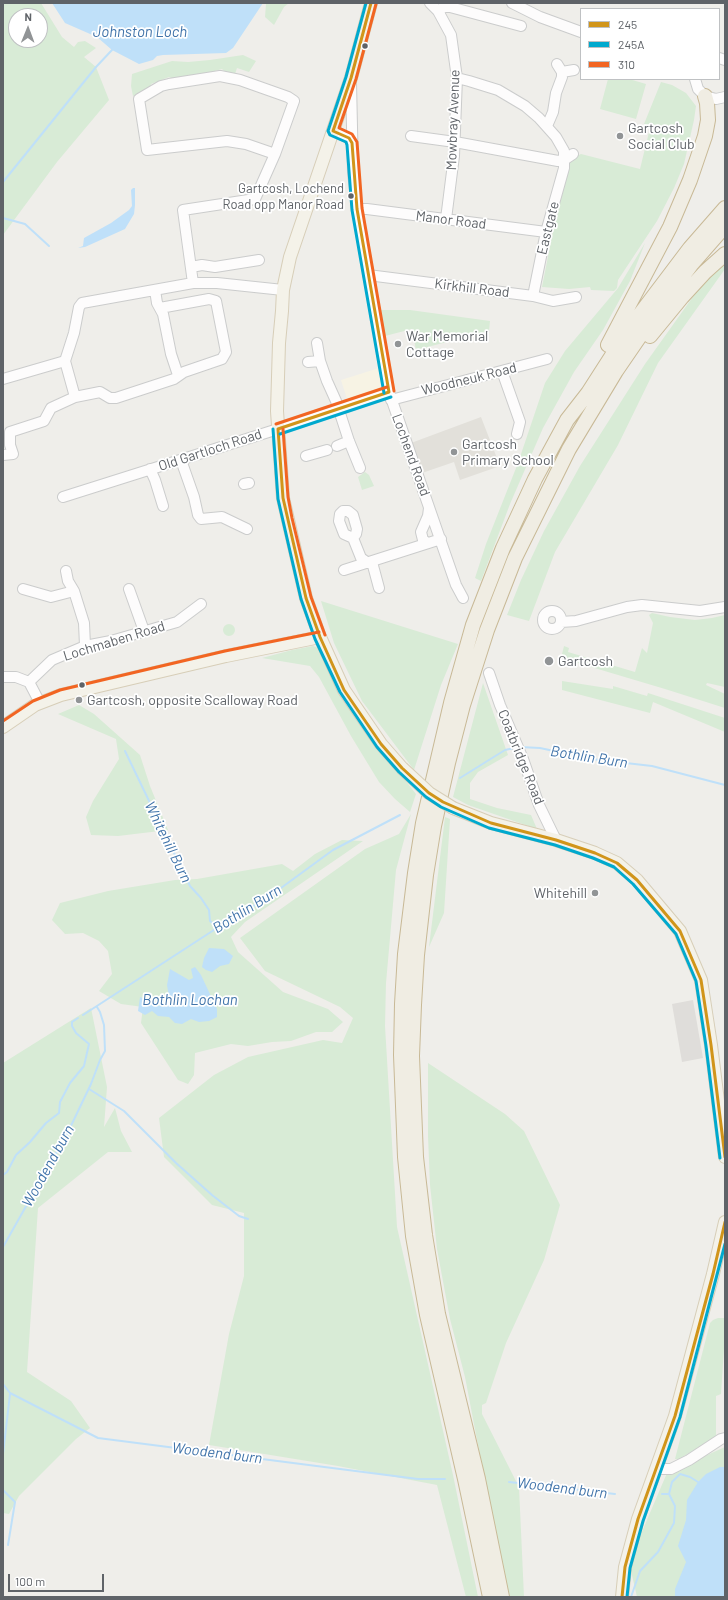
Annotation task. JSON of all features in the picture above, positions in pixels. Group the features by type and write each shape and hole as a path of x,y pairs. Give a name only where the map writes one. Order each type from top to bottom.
{"highway":[{"path":"490,1597 465,1479 427,1315 413,1236 405,1157 402,1106 402,1004 406,947 422,830 451,703 473,625 503,548 545,453 576,396 612,338 680,205 705,136 708,112 705,96"},
{"path":"535,478 567,420 588,393 631,326 690,248 725,208"},
{"path":"502,1597 478,1479 438,1314 425,1235 416,1157 412,1056 417,955 426,875 434,826 463,705 487,630 515,558 569,449 638,336 691,265 725,226"},
{"path":"535,516 605,400 639,350 682,297 705,272 725,254"}],"main road":[{"path":"371,3 351,78 290,257 283,290 277,383 278,429 283,498 306,598 320,637 344,690 381,744 402,768 429,793 453,808 491,823 556,840 595,853 617,863 637,880 680,931 701,980 725,1157"},
{"path":"3,727 40,703 61,695 219,658 320,637"},
{"path":"622,1597 625,1567 638,1520 676,1416 710,1288 725,1222"}],"street":[{"name":"Mowbray Avenue","path":"430,3 438,11 451,35 457,78 455,142 446,219"},
{"path":"512,3 540,17 580,32"},
{"path":"438,11 444,7 450,7 521,26"},
{"path":"547,126 553,112 560,68 574,70"},
{"path":"193,284 183,210 255,199 262,187 275,154 294,101 288,97 240,80 220,76 160,86 139,98 147,150 228,141 246,144 275,154"},
{"name":"Lochend Road","path":"351,78 353,172 357,209 390,396 456,585 463,598"},
{"path":"457,78 498,90 525,106 547,126 562,144 564,160"},
{"path":"693,81 705,96 716,99 725,97"},
{"path":"333,131 349,138 352,143"},
{"path":"411,136 455,142 558,161 564,160 573,154"},
{"name":"Eastgate","path":"533,296 546,232 564,168 564,160"},
{"name":"Manor Road","path":"357,209 367,208 546,232"},
{"path":"191,267 202,265 215,267 260,260"},
{"name":"Kirkhill Road","path":"368,275 533,296 553,301 576,296"},
{"path":"75,397 65,361 76,325 79,307 82,303 193,284 217,283 283,290"},
{"path":"155,290 157,303 163,314 171,354 178,375"},
{"path":"3,455 13,454 10,445 10,432 44,422 51,408 75,397 100,392 110,398 116,398 174,379 184,372 222,359 226,355 218,303 214,300 210,299 160,308"},
{"path":"317,343 320,361 360,468"},
{"name":"Woodneuk Road","path":"390,396 502,371 547,359"},
{"path":"3,379 65,361"},
{"path":"308,362 320,361"},
{"path":"502,371 520,422 518,434"},
{"name":"Old Gartloch Road","path":"63,497 338,409 390,396"},
{"path":"338,446 349,441"},
{"path":"306,456 327,450"},
{"path":"182,460 198,515 201,519 222,517 236,522 247,529"},
{"name":"Old Gartloch Road","path":"150,469 163,506"},
{"name":"Lochend Road","path":"428,543 423,540 421,532 428,516 429,507"},
{"path":"352,538 361,558 370,562 379,588"},
{"path":"344,570 441,539"},
{"path":"66,571 68,581 74,591 84,623 85,646"},
{"path":"129,589 144,631"},
{"path":"23,590 50,597 74,591"},
{"name":"Lochmaben Road","path":"29,682 52,660 85,646 110,641 177,622 201,604"},
{"path":"561,622 576,621 627,606 642,604 700,611 725,607"},
{"name":"Coatbridge Road","path":"489,673 539,804 556,840"},
{"path":"3,677 16,677 29,682 40,703"},
{"path":"657,1469 671,1469 725,1438"}],"shaded area":[{"path":"379,368 383,388 347,399 341,380"},
{"name":"Gartcosh Primary School","path":"481,417 500,466 460,480 454,462 422,473 411,443"},
{"path":"693,1000 703,1058 682,1062 672,1004"}],"green space":[{"path":"3,3 41,3 44,8 8,8 8,48 48,48 48,14 62,37 74,47 78,42 85,41 96,48 84,57 96,67 109,100 57,162 3,235"},
{"path":"289,3 284,7 274,25 265,17 266,4"},
{"path":"243,55 256,61 249,72 237,68 235,74 226,73 222,69 200,75 174,79 169,77 151,84 150,88 133,96 131,86 132,74 172,61 188,62"},
{"path":"608,80 632,80 646,84 636,119 600,109"},
{"path":"661,82 672,85 686,93 696,106 684,164 674,188 657,221 618,280 617,288 614,291 591,290 590,287 569,289 542,287 553,231 571,159 581,154 640,169 650,128 644,124"},
{"path":"645,243 630,281 603,330 574,372 543,428 510,504 481,581 475,578 486,544 518,463 545,383 565,351 618,288"},
{"path":"725,261 725,269 658,363 618,445 555,552 529,621 507,615 521,580 544,531 580,466 645,364 702,284"},
{"path":"380,310 410,310 490,321 489,331 416,350 412,329 385,336"},
{"path":"365,472 369,475 374,486 362,490 358,477"},
{"path":"321,601 458,644 441,685 414,770 362,701 334,643"},
{"path":"652,613 695,620 725,615 725,687 707,683 706,685 725,694 725,708 561,658 564,646 569,648 568,652 635,672 642,648 647,653 653,623 649,615"},
{"path":"227,624 231,624 235,630 231,636 227,636 223,632 223,628"},
{"path":"313,646 319,648 343,701 416,794 410,812 379,782 351,736 319,677 310,666 262,658"},
{"path":"562,681 613,689 613,686 647,696 648,693 725,718 725,732 653,702 650,713 562,690"},
{"path":"483,683 508,755 478,772 470,783 470,799 497,808 531,815 537,829 468,805 453,797"},
{"path":"79,705 94,714 140,755 150,786 168,830 118,836 91,835 86,817 93,801 119,759 116,739 58,714"},
{"path":"411,814 396,870 386,983 385,1026 397,1227 453,1475 478,1597 466,1597 437,1485 338,1466 209,1445 229,1334 244,1276 244,1213 212,1205 164,1157 159,1118 214,1075 248,1057 323,1040 342,1043 353,1018 340,1007 265,971 240,938 365,849 399,834"},
{"path":"445,817 450,819 444,913 429,947"},
{"path":"342,840 363,841 245,922 231,937 238,952 283,992 328,1009 343,1022 332,1032 316,1032 291,1041 272,1042 248,1046 231,1044 195,1053 194,1075 188,1084 178,1080 141,1023 143,1007 121,1004 99,991 112,974 108,951 99,941 83,933 65,934 52,920 60,903 108,891 175,880 197,879 282,864 293,871 315,854"},
{"path":"91,1008 107,1087 104,1127 115,1108 121,1131 132,1152 108,1152 38,1208 27,1372 71,1401 90,1428 76,1439 19,1496 9,1514 3,1513 3,1063"},
{"path":"428,1063 505,1114 524,1131 560,1205 544,1260 506,1343 486,1403 482,1405 482,1414 519,1487 524,1597 507,1597 465,1377 450,1319 437,1249 430,1185"},
{"path":"718,1318 725,1318 725,1334 721,1394 716,1396 716,1437 679,1459 675,1459 710,1323"},
{"path":"725,1447 725,1597 637,1597 629,1562 667,1473"}],"water":[{"name":"Johnston Loch","path":"52,3 263,3 233,48 226,53 163,55 139,64 112,50 97,37 65,23"},
{"path":"135,188 134,214 125,229 85,247 78,248 83,246 84,238 111,223 129,210 132,206 131,190"},
{"path":"209,948 224,949 233,956 229,964 220,966 212,972 202,967 204,958"},
{"name":"Bothlin Lochan","path":"195,967 201,975 217,1009 217,1017 209,1021 199,1022 191,1019 182,1024 175,1023 169,1017 158,1016 152,1011 145,1015 138,1011 140,997 159,1006 170,1003 167,985 170,969 189,980 193,978 191,969"},
{"path":"720,1467 725,1467 725,1597 675,1597 675,1589 686,1562 678,1546 686,1520 687,1500 698,1482 706,1474"}],"waterway":[{"path":"3,182 96,67 112,50"},
{"path":"3,218 25,224 49,246"},
{"name":"Bothlin Burn","path":"520,747 540,748 591,759 652,766 725,785"},
{"name":"Bothlin Burn","path":"460,778 505,750 514,748"},
{"name":"Whitehill Burn","path":"125,751 190,886 209,910 210,921 217,927"},
{"name":"Bothlin Burn","path":"83,1015 217,928 270,896 333,850 400,815"},
{"name":"Woodend burn","path":"3,1247 68,1132 105,1051 104,1025 97,1007"},
{"name":"Bothlin Burn","path":"3,1175 7,1172 16,1155 30,1142 46,1123 59,1113 60,1102 70,1083 84,1066 89,1044 76,1033 72,1026 72,1022 78,1018"},
{"path":"89,1089 124,1111 176,1163 212,1195 239,1216 248,1219"},
{"name":"Woodend burn","path":"3,1384 10,1393 98,1438 418,1479 445,1479"},
{"path":"3,1454 10,1394"},
{"name":"Woodend burn","path":"662,1494 669,1494 672,1482 680,1474 690,1477 698,1482"},
{"name":"Woodend burn","path":"509,1482 615,1494"},
{"path":"3,1490 15,1502 8,1545"},
{"path":"631,1597 640,1571 658,1552 674,1523 675,1506 669,1494"}],"transit line":[{"name":"245A","path":"366,3 346,77 328,131 330,135 346,142 347,145 352,210 384,393"},
{"name":"245","path":"371,3 351,78 333,131 349,138 352,143 357,209 389,392"},
{"name":"310","path":"376,4 356,79 339,128 352,134 357,142 362,208 394,391"},
{"name":"310","path":"276,424 387,387"},
{"name":"245","path":"278,429 389,392"},
{"name":"245A","path":"280,434 391,397"},
{"name":"245A","path":"273,429 278,499 301,599 315,639 340,692 377,747 399,772 426,797 441,807 489,828 555,845 614,867 633,884 676,934 696,981 720,1158"},
{"name":"245","path":"278,429 283,498 306,598 320,637 344,690 381,744 402,768 429,793 443,802 491,823 556,840 595,853 617,863 637,880 680,931 701,980 725,1157"},
{"name":"310","path":"283,429 288,497 292,518 311,597 325,635"},
{"name":"310","path":"3,721 33,701 60,690 225,651 319,632"},
{"name":"245","path":"622,1597 625,1567 638,1519 675,1416 713,1274 725,1222"},
{"name":"245A","path":"627,1597 630,1568 643,1521 680,1417 725,1244"}],"place":[{"name":"Gartcosh Social Club","path":"620,136"},
{"name":"Gartcosh, Lochend Road opp Manor Road","path":"351,196"},
{"name":"War Memorial Cottage","path":"398,344"},
{"name":"Gartcosh Primary School","path":"454,452"},
{"name":"Gartcosh","path":"549,661"},
{"name":"Gartcosh, opposite Scalloway Road","path":"79,700"},
{"name":"Whitehill","path":"595,893"}]}
